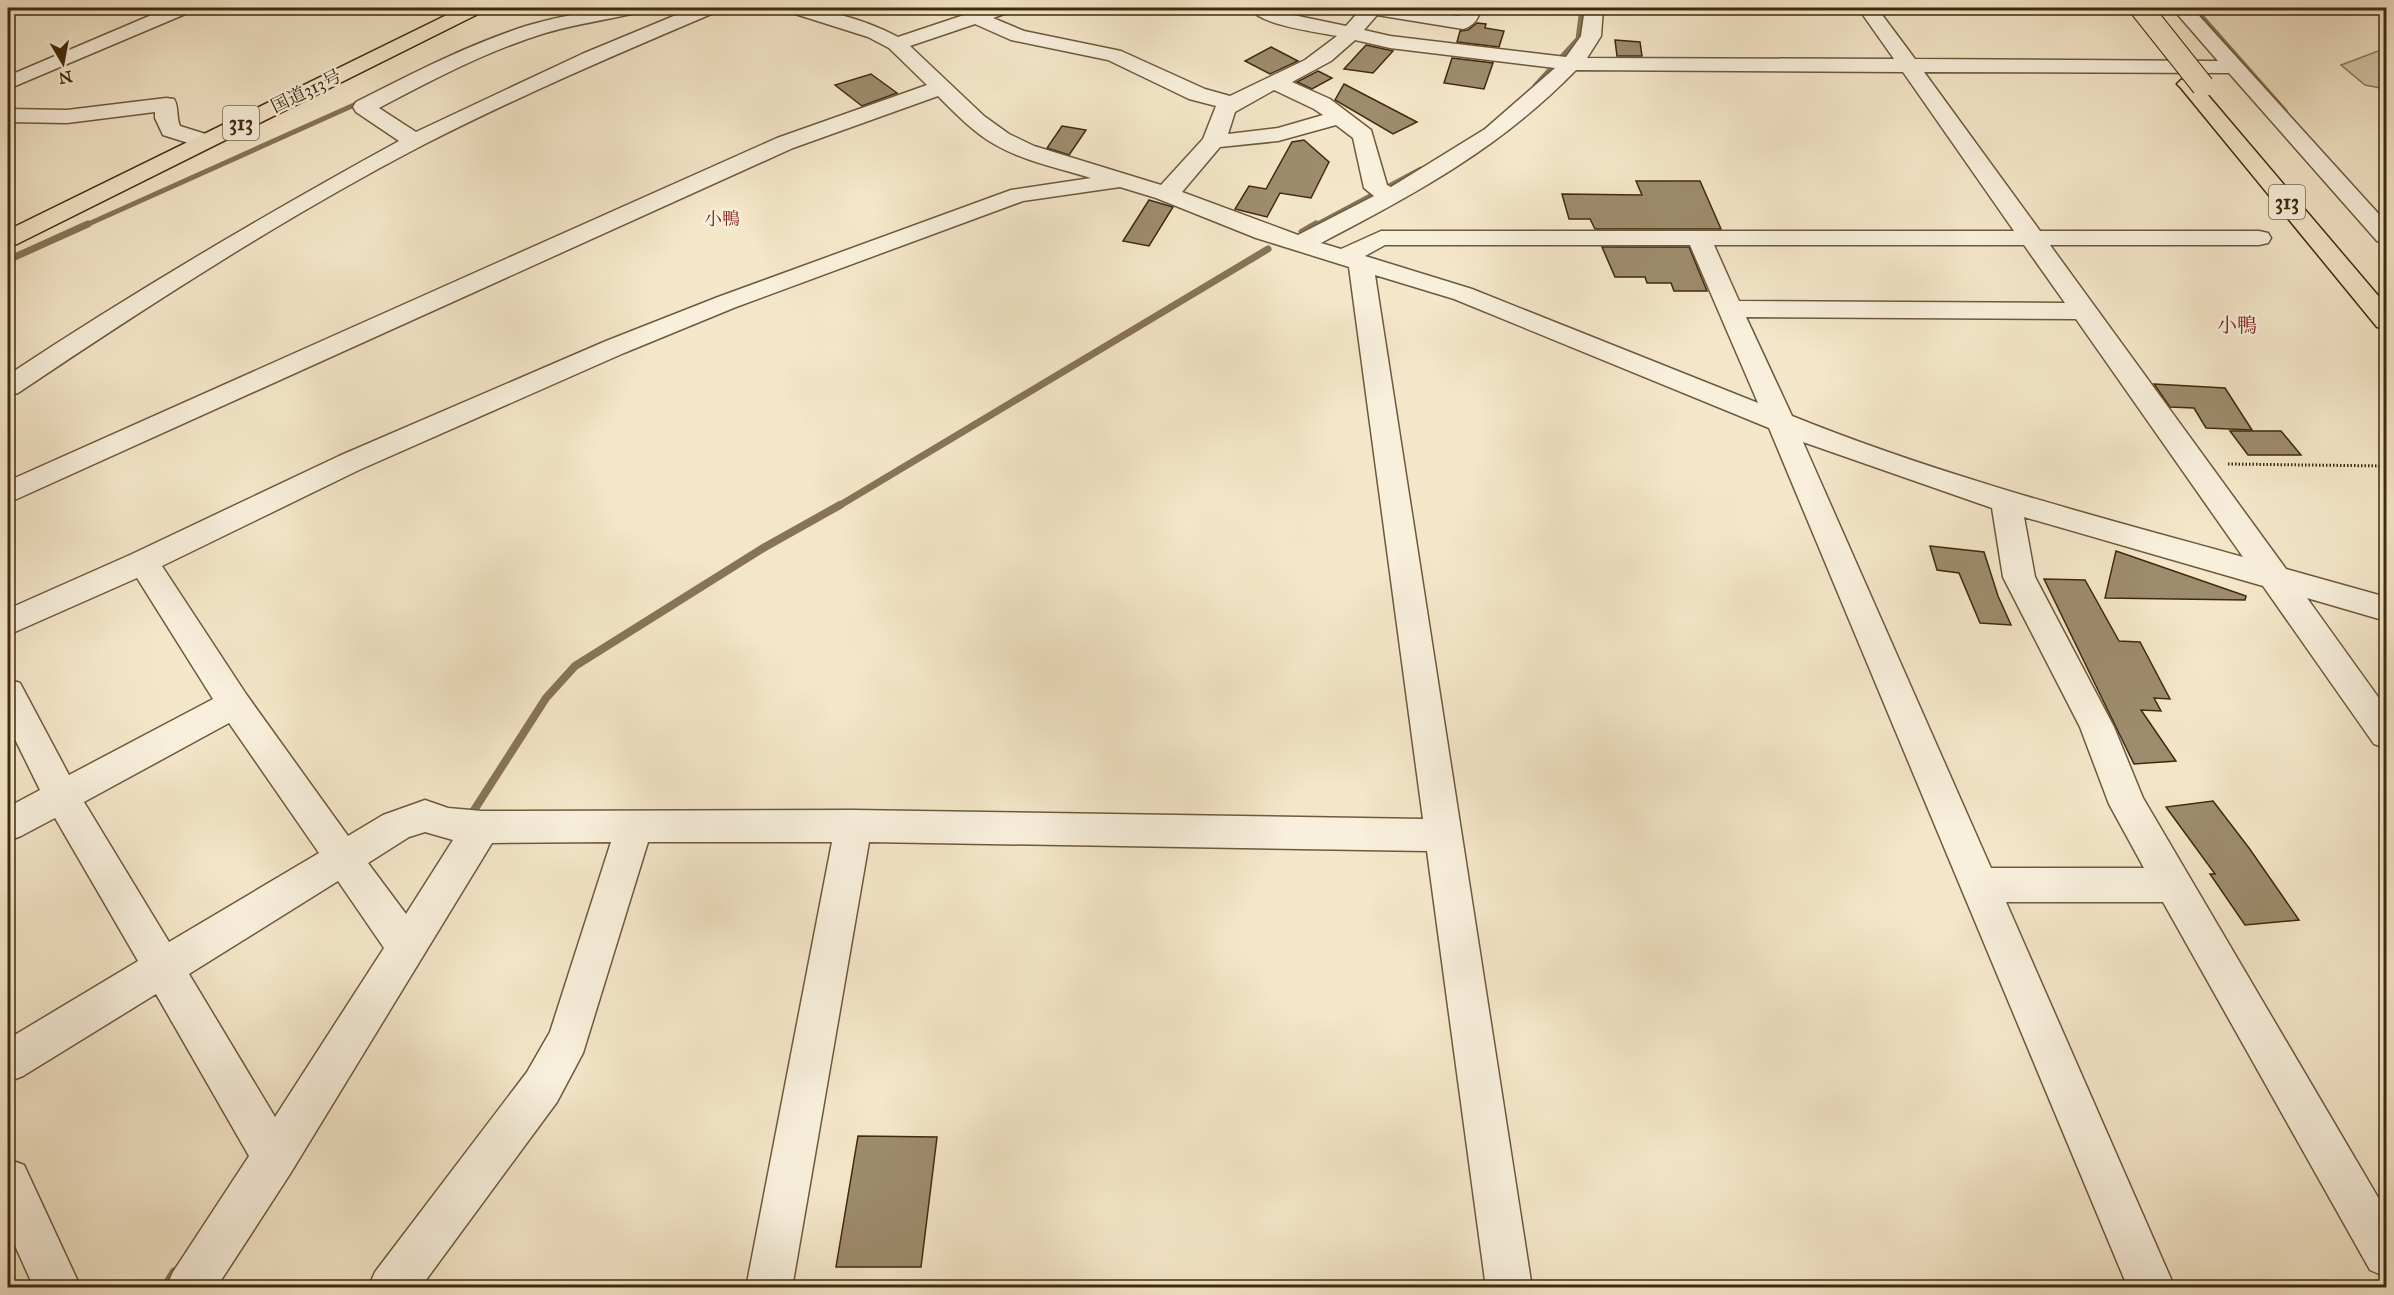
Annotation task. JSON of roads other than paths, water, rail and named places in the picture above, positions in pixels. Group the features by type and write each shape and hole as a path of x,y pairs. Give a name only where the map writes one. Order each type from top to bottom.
{"highway":[{"name":"国道313号","path":"8,239 475,8"},
{"name":"313","path":"2129,8 2386,299"},
{"name":"313","path":"2141,8 2195,85 2386,321"}],"street":[{"path":"8,82 183,8"},
{"path":"414,141 364,107 439,67 499,43 536,30 633,8"},
{"path":"8,387 91,332 273,220 414,141 579,62 709,8"},
{"path":"796,8 875,33 896,44 976,121 1001,139 1026,151 1164,193 1265,233 1463,294 1841,447 2006,502 2386,609"},
{"path":"896,44 1005,8"},
{"path":"1259,8 1273,16 1352,35 1445,50 1563,63 2235,67"},
{"path":"1164,193 1174,187 1214,141 1225,109 1324,57 1352,35 1355,27 1372,8 1463,23 1472,8"},
{"path":"1300,244 1383,192 1464,156 1493,136 1522,112 1563,63 1591,38 1594,8"},
{"path":"1868,8 2386,734"},
{"path":"2182,8 2386,236"},
{"path":"975,17 988,25 1018,36 1114,55 1197,94 1233,104"},
{"path":"1274,82 1322,104 1363,135 1383,192"},
{"path":"8,493 785,143 942,87"},
{"path":"8,116 55,117 110,113 166,104 166,118 171,130 204,141"},
{"path":"1214,141 1264,139 1340,117"},
{"path":"8,623 143,562 349,463 615,347 727,302 1019,195 1119,181"},
{"path":"1351,261 1381,238 2259,238"},
{"path":"1699,239 2152,1287"},
{"path":"1351,261 1444,835 1509,1287"},
{"path":"1730,309 2083,311"},
{"path":"2006,502 2019,577 2097,727 2127,804 2172,885 2276,1059 2386,1254"},
{"path":"143,562 234,705 406,947"},
{"path":"8,692 61,796 274,1158"},
{"path":"8,825 234,705"},
{"path":"8,1062 396,826 425,816 448,824 482,827 853,826 1444,835"},
{"path":"392,1287 502,1137 542,1087 568,1039 634,826"},
{"path":"769,1287 853,826"},
{"path":"189,1287 274,1158 482,827"},
{"path":"1979,885 2172,885"},
{"path":"8,1181 58,1287"}],"waterway":[{"path":"1535,86 1578,39 1582,8"},
{"path":"2194,8 2285,111"},
{"path":"84,226 363,101"},
{"path":"1314,226 1421,169"},
{"path":"8,260 88,224"},
{"path":"1302,232 1316,224"},
{"path":"837,507 1268,249"},
{"path":"469,818 546,698 575,666 765,547 840,505"},
{"path":"165,1288 175,1272"}],"district":[{"name":"小鴨","path":"722,219"},
{"name":"小鴨","path":"2237,325"}]}
